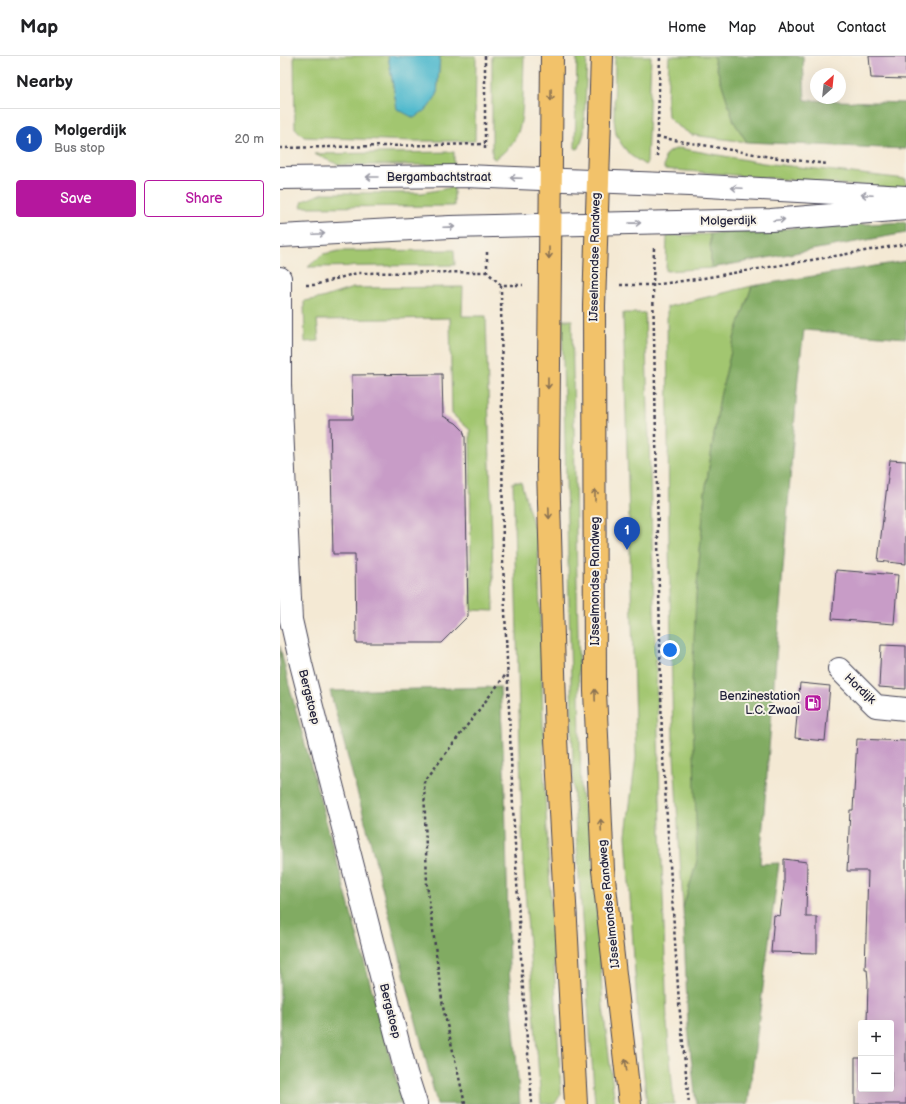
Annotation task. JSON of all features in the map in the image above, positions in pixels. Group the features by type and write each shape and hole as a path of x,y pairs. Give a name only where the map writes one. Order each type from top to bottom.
{"main road":[{"path":"552,56 549,225 549,516 556,740 576,1104"},
{"name":"IJsselmondse Randweg","path":"602,56 594,306 595,699 604,870 630,1104"}],"street":[{"name":"Bergambachtstraat","path":"280,178 466,176 597,182"},
{"path":"280,178 280,187"},
{"path":"597,182 906,197"},
{"name":"Molgerdijk","path":"549,225 771,220 906,209"},
{"path":"280,236 450,227 549,225"},
{"name":"Bergstoep","path":"280,278 280,385 291,620 300,664 406,1073 416,1104"},
{"name":"Hordijk","path":"839,669 876,706 906,709"}],"path":[{"path":"660,56 657,137 771,157 835,165"},
{"path":"280,148 485,144"},
{"path":"689,1104 679,995 662,742 653,285 704,278 906,244"},
{"path":"280,286 314,285 357,273 488,272"},
{"path":"501,286 503,562 513,807 522,969 532,1104"},
{"path":"465,1104 442,1000 427,884 424,782 508,673"}],"green space":[{"path":"294,56 388,56 397,108 437,95 440,56 476,56 475,141 413,141 304,137 295,128"},
{"path":"492,56 524,56 523,107 518,132 510,146 495,159 492,157"},
{"path":"577,56 587,56 584,133 579,148 577,149 575,148"},
{"path":"615,56 651,56 647,163 645,165 630,155 616,134 614,119"},
{"path":"669,56 713,56 734,122 747,142 692,135 675,124 668,117 667,103"},
{"path":"713,56 803,56 805,100 810,100 810,104 846,104 846,101 906,103 906,149 747,142 734,122"},
{"path":"679,148 763,163 906,179 906,190 664,169 665,155 670,151"},
{"path":"454,152 454,165 339,165 314,154"},
{"path":"454,187 454,206 301,207 303,201 324,193 422,193"},
{"path":"906,222 906,233 711,268 710,234 723,232"},
{"path":"710,234 711,268 666,271 667,236"},
{"path":"454,250 455,265 308,267 323,254 339,251"},
{"path":"906,261 906,338 804,330 798,377 760,864 779,863 748,1104 696,1104 688,1028 683,908 697,861 692,682 696,597 705,493 720,397 735,335 752,286"},
{"path":"752,286 735,335 720,397 705,493 696,597 697,861 683,908 673,739 669,544 667,307"},
{"path":"463,287 462,316 486,316 494,611 471,610 470,430 452,414 450,318 317,320 319,341 305,342 304,301 322,298 353,288"},
{"path":"623,313 645,313 667,1024 674,1104 647,1104 638,1021 626,835 636,757"},
{"path":"562,320 572,320 581,793 592,841 603,1007 615,1104 595,1104 574,805"},
{"path":"513,482 521,482 538,542 545,794 561,1094 555,1104 541,1104 523,864"},
{"path":"280,646 289,685 403,1104 280,1104"},
{"path":"500,687 505,788 509,968 520,1104 437,1104 370,840 330,691"}],"water":[{"path":"388,56 440,56 437,95 428,108 414,118 397,109"}],"building":[{"path":"869,56 906,56 906,79 871,78"},
{"path":"442,374 443,416 456,423 463,430 465,437 468,616 441,643 356,643 355,554 333,554 330,419 353,419 352,375"},
{"path":"890,460 906,461 906,564 878,561"},
{"path":"836,570 898,575 894,624 832,619"},
{"path":"881,645 906,646 906,689 879,687"},
{"name":"Benzinestation L.C. Zwaal","path":"800,683 830,686 825,741 795,738"},
{"path":"857,739 906,741 906,1104 855,1104 855,1058 858,1058 858,1092 894,1092 894,1020 867,1020 868,981 867,969 865,969 868,871 847,871 850,810 853,810"},
{"path":"784,859 807,862 806,917 817,917 817,953 771,952 774,915 780,916 784,886"}],"place":[{"name":"Molgerdijk","path":"627,550"},
{"name":"Benzinestation L.C. Zwaal","path":"813,703"}]}
